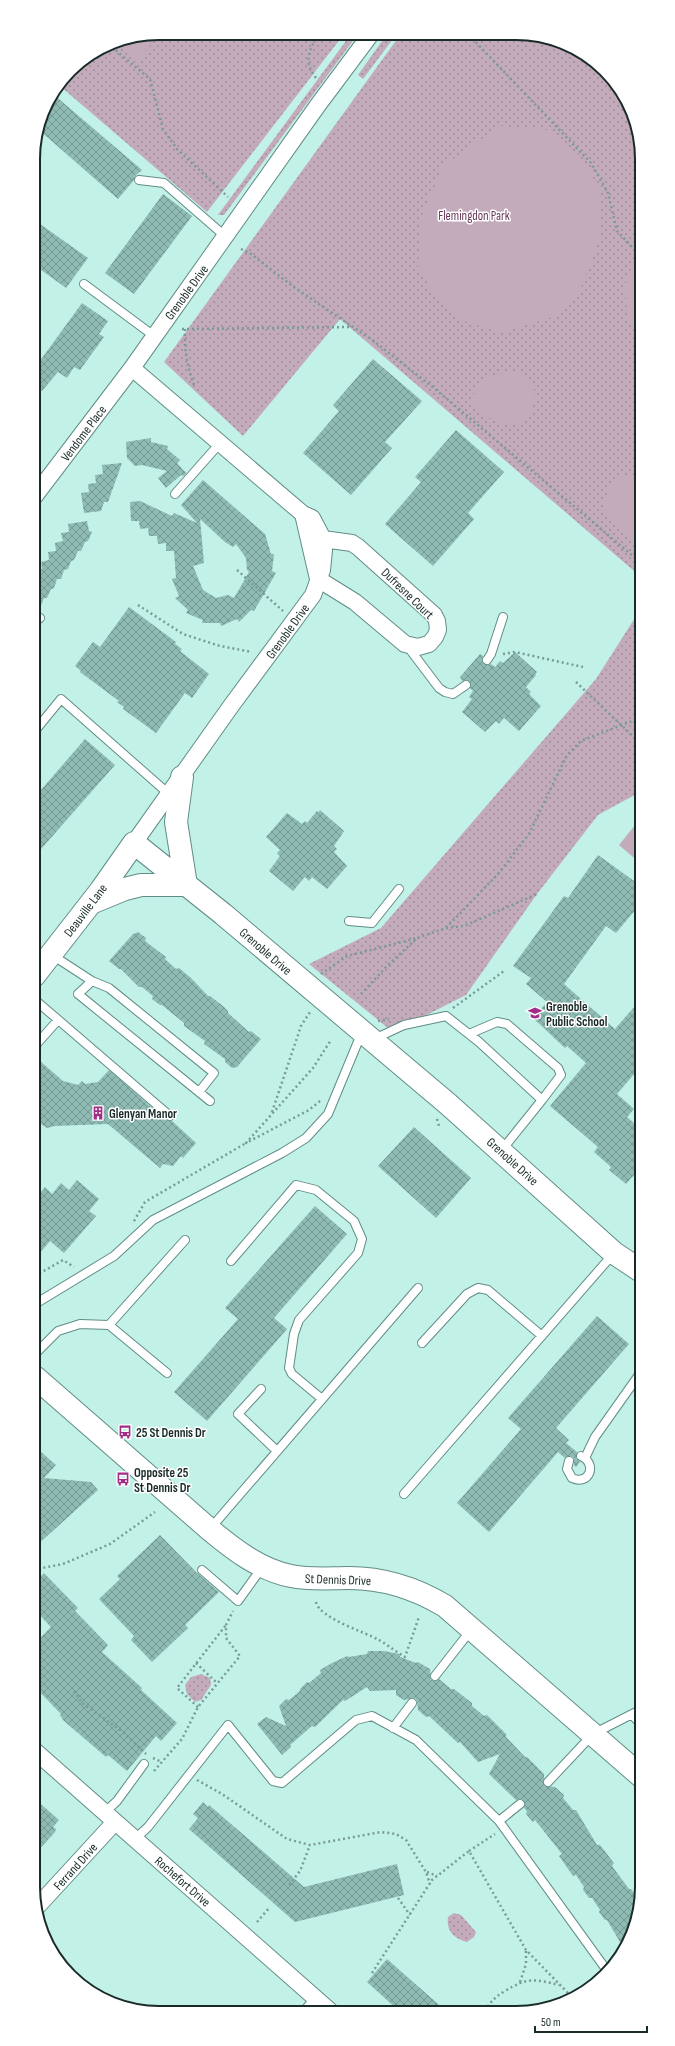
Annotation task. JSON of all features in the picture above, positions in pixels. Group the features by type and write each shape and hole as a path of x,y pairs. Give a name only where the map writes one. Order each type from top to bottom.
{"street":[{"name":"Grenoble Drive","path":"367,40 318,105 132,368 221,442 303,514 312,518 323,539 324,561 313,595 231,706 170,795 134,843 306,984 501,1151 614,1253 635,1267"},
{"name":"Vendome Place","path":"40,490 132,368"},
{"path":"303,514 318,579 355,602 406,644"},
{"name":"Dufresne Court","path":"323,539 352,543 358,547 434,615 438,627 432,641 422,647 406,644"},
{"path":"90,904 125,889 141,885 186,885 176,822 182,777"},
{"name":"Deauville Lane","path":"40,968 90,904 134,843"},
{"name":"St Dennis Drive","path":"40,1381 209,1530 242,1555 282,1574 299,1577 367,1579 394,1584 430,1597 445,1606 472,1629 635,1772"},
{"name":"Rochefort Drive","path":"40,1755 324,2006"},
{"name":"Ferrand Drive","path":"41,1902 109,1817"}],"lane":[{"path":"139,180 164,183 226,236"},
{"path":"84,284 154,336"},
{"path":"175,494 221,442"},
{"path":"489,657 503,617"},
{"path":"406,644 442,690 453,694 466,685"},
{"path":"40,725 61,699 170,795"},
{"path":"349,921 372,923 399,889"},
{"path":"51,954 92,981 109,988 214,1073 199,1092"},
{"path":"92,981 78,994 210,1101"},
{"path":"40,1004 170,1116"},
{"path":"40,1301 114,1256 153,1220 306,1138 328,1114 342,1079 367,1036 404,1025 446,1016 469,1034 542,1100"},
{"path":"40,1040 58,1020"},
{"path":"469,1034 497,1022 507,1024 558,1068 561,1074 501,1151"},
{"path":"231,1261 296,1185 316,1190 354,1220 362,1239 358,1253 298,1320 290,1350 289,1368 292,1374 322,1400"},
{"path":"109,1325 185,1240"},
{"path":"404,1494 614,1253"},
{"path":"209,1530 418,1288"},
{"path":"422,1343 467,1294 478,1288 488,1290 542,1336"},
{"path":"40,1349 58,1331 80,1324 109,1325 167,1373"},
{"path":"569,1461 567,1469 569,1475 575,1480 582,1480 588,1476 591,1469 589,1462 583,1457 595,1437 635,1380"},
{"path":"261,1389 238,1414 277,1451"},
{"path":"202,1570 238,1601 263,1566"},
{"path":"435,1676 472,1629"},
{"path":"393,1728 412,1703"},
{"path":"548,1782 593,1734 635,1713"},
{"path":"632,1715 635,1718"},
{"path":"135,1839 148,1827 228,1725 273,1781 282,1783 356,1720 372,1716 416,1740 501,1824 604,1966"},
{"path":"109,1817 117,1801 144,1764"},
{"path":"501,1824 520,1804"},
{"path":"308,2006 315,1998"}],"path":[{"path":"315,40 310,48 308,55 309,67 316,78"},
{"path":"474,40 591,163 608,193 617,231 635,250"},
{"path":"114,49 150,79 163,129 177,150 228,197"},
{"path":"241,249 352,326 434,388 635,558"},
{"path":"194,385 186,365 184,329 352,326"},
{"path":"237,570 275,606 295,621"},
{"path":"138,605 183,634 220,646 270,655"},
{"path":"489,657 515,652 583,667"},
{"path":"576,682 635,738"},
{"path":"446,928 498,874 530,834 566,755 581,741 635,720"},
{"path":"306,984 347,956 417,938 446,928 464,926 537,894"},
{"path":"361,994 386,967 417,938"},
{"path":"271,1115 301,1026 310,1012"},
{"path":"331,1040 313,1068 246,1143 309,1110 326,1097 342,1079"},
{"path":"40,1569 63,1564 110,1544 155,1512"},
{"path":"198,1707 177,1688 226,1625 238,1601"},
{"path":"316,1602 316,1606 327,1615 378,1639 405,1657 419,1617"},
{"path":"153,1773 182,1740 198,1707 240,1656 226,1638 226,1625"},
{"path":"196,1663 217,1683"},
{"path":"74,1691 82,1703 123,1732 148,1756 162,1762"},
{"path":"189,1775 222,1794 287,1839 310,1845 381,1832 396,1834 406,1840 426,1872 430,1884"},
{"path":"372,1973 430,1884 501,1824"},
{"path":"289,1885 300,1871 310,1845"},
{"path":"469,1851 526,1950 568,1994"},
{"path":"426,1872 438,1876"},
{"path":"398,1898 410,1915"},
{"path":"257,1922 270,1907"},
{"path":"520,1982 526,1964 526,1950"},
{"path":"488,2006 491,2000 520,1982 534,1980 560,1986"}],"green space":[{"path":"151,40 339,40 207,212 63,89 75,75 93,60 113,49 136,42"},
{"path":"155,40 138,60 122,46 136,42"},
{"path":"347,40 354,40 224,215 218,215"},
{"path":"383,40 392,40 363,79 358,75"},
{"name":"Flemingdon Park","path":"396,40 524,40 554,46 569,52 582,60 600,75 619,100 629,121 635,151 635,572 340,319 243,436 164,362"},
{"path":"500,126 547,130 579,155 600,189 601,236 581,288 553,317 501,333 464,321 436,298 418,267 422,215 443,166"},
{"path":"635,258 635,330 627,315 625,285"},
{"path":"512,371 524,375 532,383 535,393 534,405 529,415 520,422 509,425 495,421 469,400 488,377"},
{"path":"628,475 635,476 635,543 610,520 605,506 605,498 609,489 622,477"},
{"path":"635,618 635,795 598,815 537,894 466,995 393,1032 309,964 381,928 596,679"},
{"path":"635,825 635,859 619,845"},
{"path":"201,1674 210,1678 211,1685 201,1700 195,1702 187,1694 185,1685 191,1677"},
{"path":"454,1913 461,1915 476,1932 474,1937 467,1942 458,1939 452,1934 448,1926 448,1917"}],"building":[{"path":"57,98 142,170 135,176 134,180 118,199 43,133 49,113"},
{"path":"163,194 192,216 134,294 105,273"},
{"path":"40,224 88,258 66,288 40,269"},
{"path":"82,303 108,321 99,334 104,337 80,370 74,367 67,378 58,372 42,391 40,389 40,361"},
{"path":"373,359 422,401 385,442 392,448 351,495 303,453 339,411 333,405"},
{"path":"456,430 504,472 468,513 474,519 433,566 385,524 421,482 415,477"},
{"path":"151,438 151,442 168,446 167,449 180,460 177,463 186,473 184,476 181,475 166,488 158,478 167,471 142,465 135,466 127,458 126,442"},
{"path":"122,463 108,502 104,502 101,511 84,513 81,493 89,492 88,484 96,483 95,475 103,474 102,465"},
{"path":"203,480 265,534 271,554 274,554 272,571 276,573 254,611 251,610 239,622 237,619 221,626 220,623 202,623 203,620 186,613 188,610 175,598 179,596 172,579 176,578 174,551 166,551 166,543 158,544 157,536 149,536 148,528 140,529 139,521 131,521 130,502 140,501 172,516 174,513 197,523 181,505","holes":["200,519 225,542 233,547 236,544 246,558 247,570 249,572 234,598 228,595 216,598 203,590 193,566 204,563"]},
{"path":"87,521 89,531 92,532 81,551 78,551 74,560 71,561 68,569 64,570 61,579 57,579 54,588 51,589 47,598 44,598 40,608 41,562 49,560 48,552 56,551 55,543 63,541 61,533 69,532 68,524"},
{"path":"129,607 176,642 175,644 182,649 180,651 209,674 192,698 185,693 156,733 123,709 124,707 117,702 119,701 80,672 81,671 75,666 93,642 100,647"},
{"path":"515,652 537,672 526,687 531,692 529,694 541,706 519,731 504,718 499,724 496,721 485,732 462,712 472,699 469,697 473,691 470,688 470,682 466,680 462,681 460,677 480,654 483,656 482,660 484,664 491,664 495,667 500,661 503,663"},
{"path":"85,739 115,765 40,850 40,791"},
{"path":"320,810 344,831 334,846 337,849 334,852 347,866 327,889 312,877 309,881 305,877 293,891 269,871 280,856 277,853 280,850 266,837 287,813 302,824 305,821 307,823 317,811 319,812"},
{"path":"598,855 635,882 635,910 616,933 606,926 564,984 615,1029 635,1006 635,1073 617,1094 634,1109 627,1117 635,1124 635,1174 626,1184 609,1170 611,1167 594,1152 598,1147 550,1106 586,1063 567,1046 565,1048 533,1018 547,1002 526,984 531,978 513,966 564,896 568,898"},
{"path":"138,932 146,938 145,941 166,957 165,959 176,969 179,968 208,996 223,1006 228,1013 249,1032 251,1031 261,1039 237,1067 232,1068 225,1062 225,1059 204,1044 205,1041 184,1026 184,1023 152,999 153,996 142,987 139,987 121,969 109,961 133,934"},
{"name":"Glenyan Manor","path":"40,1061 63,1081 78,1085 82,1081 85,1084 98,1082 109,1070 166,1120 172,1121 196,1143 183,1158 181,1156 173,1166 163,1164 160,1168 108,1124 55,1126 47,1128 41,1124 40,1125"},
{"path":"414,1127 471,1178 436,1218 378,1166"},
{"path":"77,1180 99,1199 89,1211 96,1216 64,1253 50,1241 40,1253 40,1193 45,1187 52,1194 61,1183 69,1190"},
{"path":"315,1206 347,1234 274,1318 287,1329 207,1421 174,1392 238,1319 225,1308"},
{"path":"597,1316 629,1344 556,1428 569,1440 566,1443 577,1452 576,1458 580,1462 576,1467 574,1465 573,1457 568,1456 565,1458 558,1452 489,1532 457,1503 521,1429 508,1418"},
{"path":"40,1451 56,1465 44,1478 91,1482 98,1490 40,1542"},
{"path":"160,1535 196,1572 219,1592 185,1625 188,1628 152,1662 131,1640 134,1636 99,1599 120,1579 117,1576"},
{"path":"44,1573 78,1608 75,1611 108,1645 102,1652 142,1688 141,1690 177,1723 161,1741 156,1736 127,1771 108,1755 106,1757 64,1721 60,1715 61,1714 40,1692 40,1638 51,1627 40,1615 40,1577"},
{"path":"368,1651 384,1651 399,1654 400,1657 416,1663 418,1662 430,1669 431,1680 435,1681 439,1679 472,1703 472,1706 484,1716 487,1715 506,1734 506,1737 525,1757 527,1757 544,1774 544,1786 555,1787 564,1795 563,1798 573,1810 576,1810 597,1845 600,1845 614,1863 612,1866 629,1889 631,1889 635,1894 631,1918 621,1942 607,1920 605,1920 599,1912 600,1910 592,1898 589,1898 583,1890 584,1887 576,1875 573,1876 559,1856 562,1854 535,1820 533,1822 526,1814 527,1811 524,1808 524,1801 522,1799 516,1800 489,1774 500,1754 478,1762 460,1742 458,1743 429,1716 426,1717 418,1710 417,1701 415,1698 404,1700 396,1695 396,1690 370,1691 367,1687 345,1701 343,1700 315,1727 312,1726 290,1745 291,1747 282,1755 257,1724 266,1717 286,1726 279,1706 286,1699 289,1700 300,1691 300,1689 307,1682 309,1683 321,1673 320,1670 330,1664 347,1656 367,1654"},
{"path":"203,1802 208,1807 209,1805 304,1887 397,1864 404,1895 295,1922 189,1829 198,1818 193,1814"},
{"path":"40,1803 59,1820 53,1827 56,1829 40,1848"},
{"path":"387,1959 440,2006 393,2006 367,1982"}],"place":[{"name":"Grenoble Public School","path":"535,1013"},
{"name":"Glenyan Manor","path":"98,1113"},
{"name":"25 St Dennis Dr","path":"125,1432"},
{"name":"Opposite 25 St Dennis Dr","path":"123,1479"}]}
